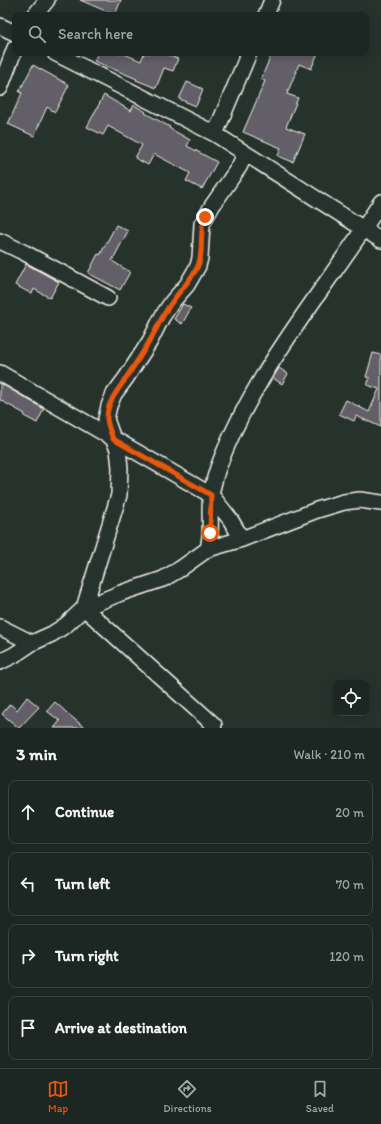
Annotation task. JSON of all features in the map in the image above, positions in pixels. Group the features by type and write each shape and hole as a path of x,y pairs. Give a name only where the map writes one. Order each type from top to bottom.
{"street":[{"path":"37,12 47,0"},
{"path":"267,12 272,0"},
{"path":"0,26 12,32"},
{"path":"0,88 12,56"},
{"path":"61,56 215,134 381,240"},
{"path":"215,134 248,56"},
{"path":"84,608 119,495 120,468 118,449 106,419 109,406 114,394 150,341 165,312 187,285 198,266 200,258 202,224 246,154"},
{"path":"208,549 211,495 218,468 237,423 256,387 282,345 364,230 381,202"},
{"path":"0,240 108,298"},
{"path":"0,373 211,495 230,519 242,539"},
{"path":"0,662 66,625 84,608 121,593 163,579 208,549 242,539 317,510 344,502 360,500 381,503"},
{"path":"84,608 214,725"},
{"path":"0,627 32,643"}],"building":[{"path":"80,0 121,0 116,12 108,12"},
{"path":"96,56 129,56 141,61 143,56 171,56 178,59 173,71 164,68 156,88 94,61"},
{"path":"271,56 317,56 311,69 299,64 287,94 298,98 286,127 305,134 293,162 278,156 281,148 243,132 265,81 261,79"},
{"path":"33,65 69,85 55,112 47,107 34,136 8,124 22,93 19,92"},
{"path":"187,82 203,89 196,106 179,99"},
{"path":"104,95 131,111 134,105 146,112 145,113 190,140 187,146 217,162 202,189 186,181 190,173 154,154 148,165 135,158 142,145 108,126 103,135 87,127"},
{"path":"116,225 128,231 112,261 130,272 120,290 88,273 98,254 100,255"},
{"path":"26,264 59,282 50,298 34,289 32,294 15,285"},
{"path":"183,304 191,308 182,324 174,319"},
{"path":"373,353 381,355 381,427 356,416 354,421 339,414 346,400 369,412 379,389 367,385 370,378 366,377"},
{"path":"279,368 288,374 282,384 273,378"},
{"path":"0,383 44,409 37,423 24,416 25,414 0,400"},
{"path":"27,697 39,707 19,728 2,714 10,704 17,710"},
{"path":"55,702 85,728 54,728 60,721 47,711"}],"route":[{"path":"205,217 201,229 200,258 198,266 187,285 172,302 162,317 150,341 114,394 106,419 113,439 211,495 210,533"}]}
